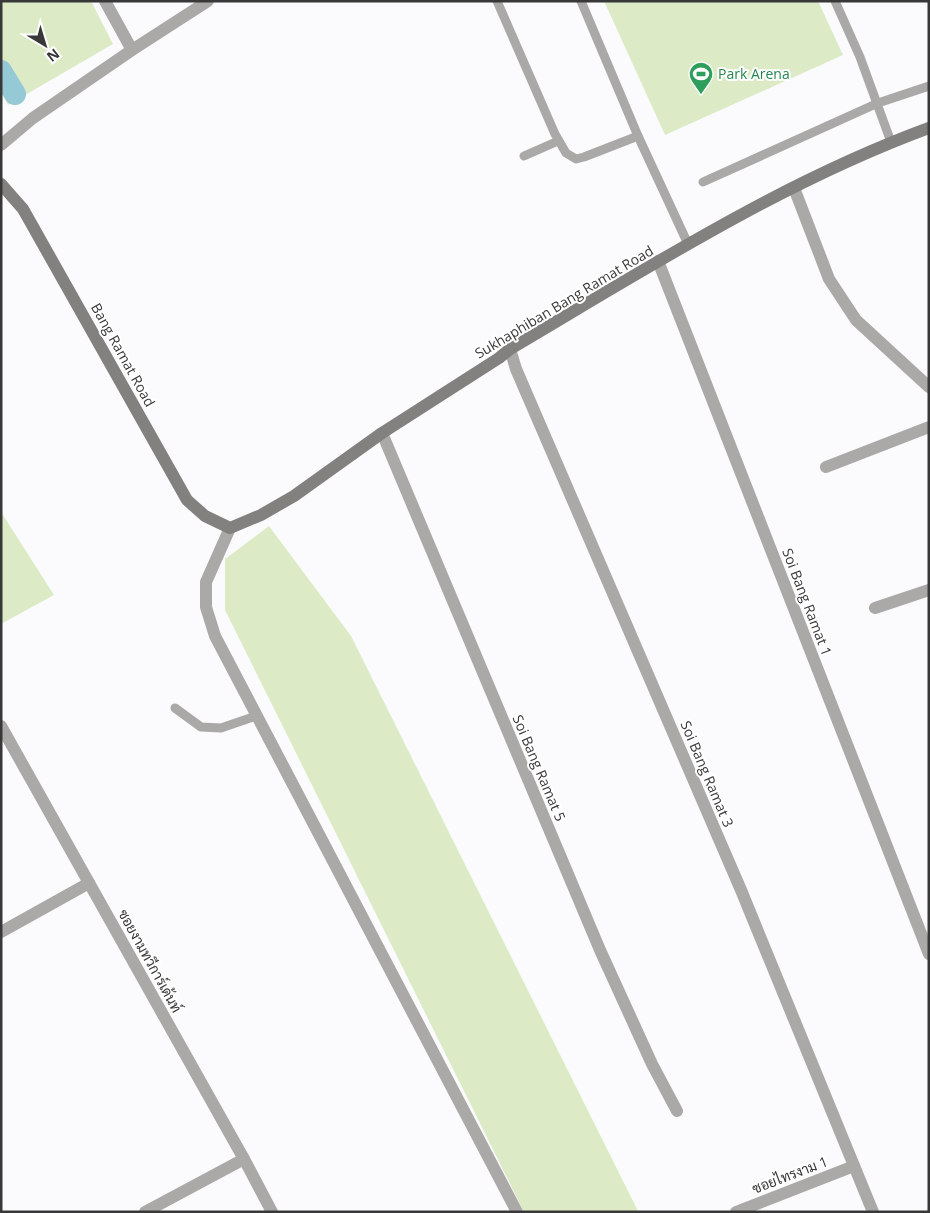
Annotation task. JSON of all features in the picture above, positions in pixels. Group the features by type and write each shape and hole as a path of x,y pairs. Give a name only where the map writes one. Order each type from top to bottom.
{"street":[{"path":"105,1 132,50"},
{"path":"1,145 33,118 132,50 208,1"},
{"name":"Sukhaphiban Bang Ramat Road","path":"230,528 262,515 294,496 382,433 510,350 658,261 794,188 891,142 929,128"},
{"name":"Bang Ramat Road","path":"1,184 23,209 187,500 205,516 230,528"},
{"path":"794,188 829,279 856,320 929,387"},
{"name":"Soi Bang Ramat 1","path":"658,261 929,954"},
{"name":"Soi Bang Ramat 3","path":"510,350 516,369 737,881 873,1212"},
{"path":"826,467 929,427"},
{"name":"Soi Bang Ramat 5","path":"382,433 600,950 652,1064 677,1110"},
{"path":"230,528 206,582 206,607 215,636 517,1212"},
{"path":"875,608 929,590"},
{"name":"ซอยงามทวีการ์เด้นท์","path":"1,726 272,1212"},
{"path":"1,932 89,883"},
{"path":"145,1212 244,1159"},
{"name":"ซอยไทรงาม 1","path":"736,1212 854,1166"}],"lane":[{"path":"496,1 558,141 566,153 576,159 638,136"},
{"path":"581,1 638,136 688,244"},
{"path":"835,1 851,34 891,142"},
{"path":"703,182 878,103 929,86"},
{"path":"524,156 558,141"},
{"path":"175,708 201,727 222,728 256,716"}],"green space":[{"path":"1,1 91,1 113,44 8,105 1,92"},
{"name":"Park Arena","path":"604,1 818,1 843,55 665,135"},
{"path":"1,512 54,595 1,624"},
{"path":"269,526 351,636 638,1211 524,1212 225,610 225,559"}],"waterway":[{"path":"1,71 15,94"}],"place":[{"name":"Park Arena","path":"701,95"}]}
